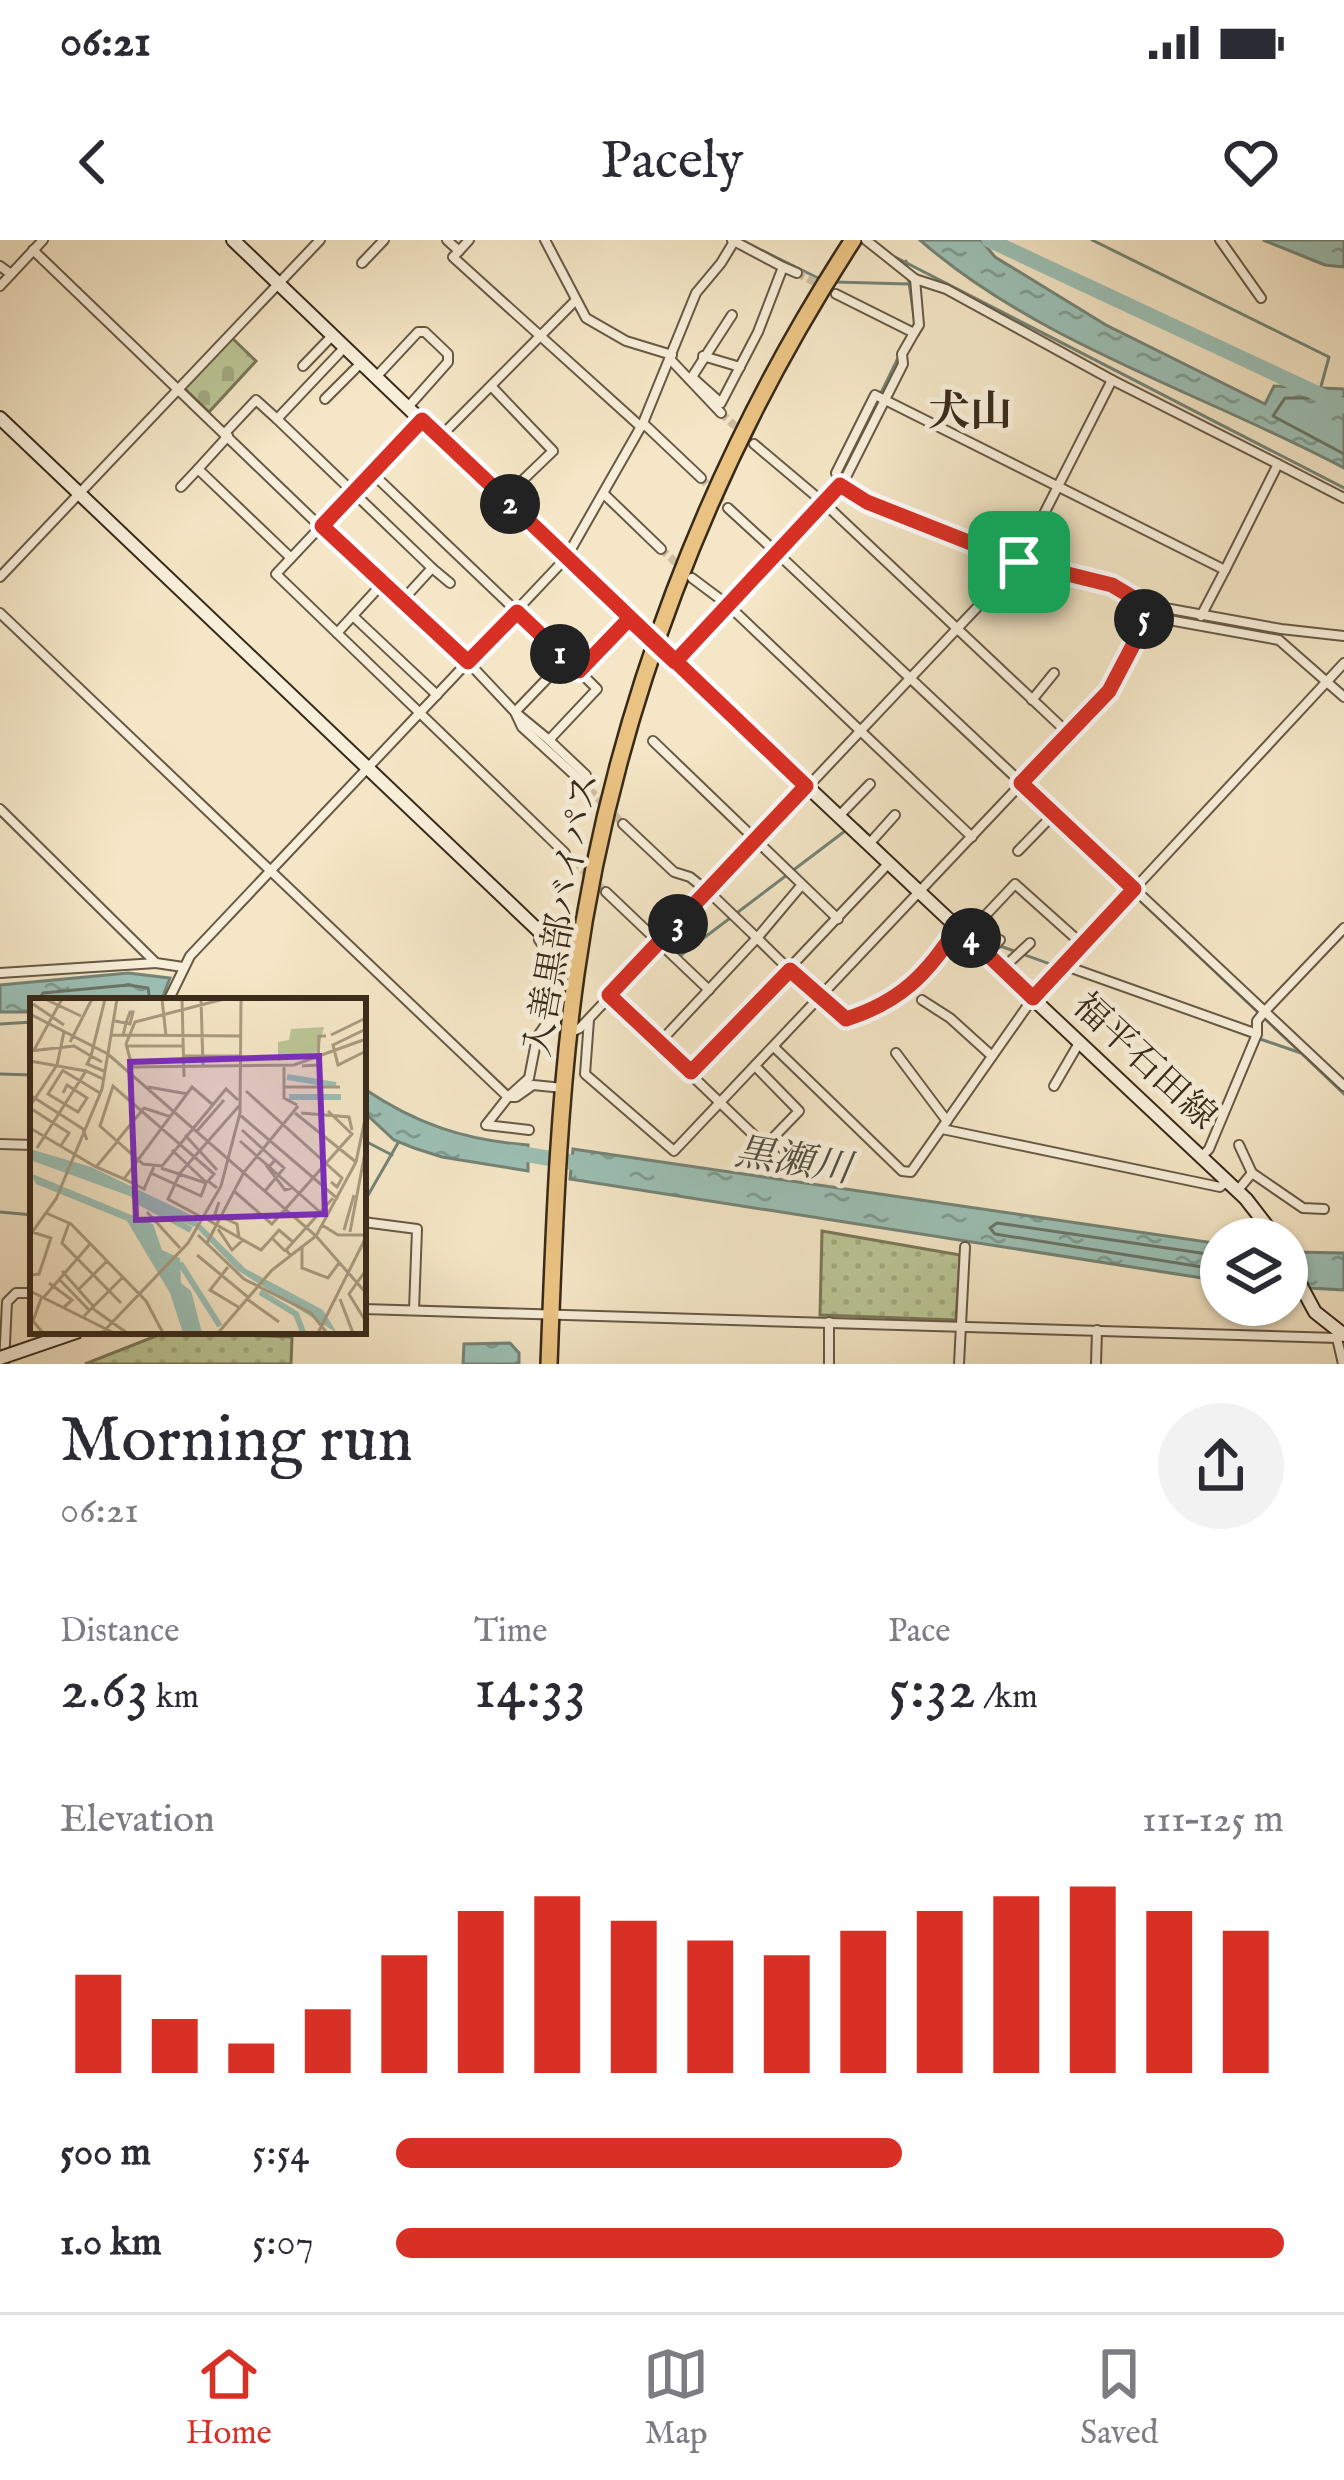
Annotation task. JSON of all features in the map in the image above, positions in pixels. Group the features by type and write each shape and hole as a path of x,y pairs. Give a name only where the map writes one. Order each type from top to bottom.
{"highway":[{"name":"入善黒部バイパス","path":"549,1364 570,1033 578,963 616,776 656,644 709,509 763,392 857,241"}],"main road":[{"name":"福平石田線","path":"233,240 1232,1186 1259,1218"},
{"path":"0,418 578,963"},
{"path":"1308,1302 1340,1335"},
{"path":"2,1361 71,1334"}],"street":[{"path":"0,286 43,240"},
{"path":"0,577 320,240"},
{"path":"362,262 384,240"},
{"path":"447,240 459,250"},
{"path":"469,240 453,257 701,478"},
{"path":"545,240 593,324 671,357 722,413"},
{"path":"169,998 182,968 566,558 642,425 696,292 734,240 797,273"},
{"path":"1220,240 1261,298"},
{"path":"857,241 915,279 946,289 1344,498"},
{"path":"33,250 381,585 468,662 583,778 522,727 515,712"},
{"path":"0,266 11,274"},
{"path":"691,380 721,403 766,315 783,267"},
{"path":"675,662 840,485 919,325 915,279"},
{"path":"836,294 914,333"},
{"path":"440,437 576,300"},
{"path":"691,380 733,315"},
{"path":"376,377 418,332 425,332 448,354 448,362 408,407"},
{"path":"303,366 333,335"},
{"path":"277,419 344,347"},
{"path":"703,356 740,367"},
{"path":"325,399 361,362"},
{"path":"570,1033 710,893 1019,562 1112,380"},
{"path":"490,386 553,451 503,499"},
{"path":"886,399 1225,570"},
{"path":"181,487 256,400 450,583"},
{"path":"422,420 276,574 565,853"},
{"path":"754,444 824,503 1069,734"},
{"path":"1202,616 1277,464"},
{"path":"198,469 291,559"},
{"path":"372,473 597,689 549,740"},
{"path":"840,485 867,502 1019,562 1112,585 1149,612 1279,640 1344,698"},
{"path":"604,494 661,549"},
{"path":"728,508 1344,1086"},
{"path":"401,602 432,568"},
{"path":"692,578 728,605 972,837"},
{"path":"337,633 381,585"},
{"path":"1149,612 1344,635"},
{"path":"589,1018 585,1074 674,1151 1109,691 1149,612"},
{"path":"0,613 508,1097 533,1085 564,1089"},
{"path":"353,616 437,695"},
{"path":"579,671 629,619"},
{"path":"515,712 566,659"},
{"path":"774,1047 902,1172 911,1172 1033,998 1344,663"},
{"path":"1032,700 1054,674"},
{"path":"653,741 838,919"},
{"path":"839,816 870,784"},
{"path":"0,809 156,963"},
{"path":"1018,851 1054,814"},
{"path":"869,844 895,815"},
{"path":"623,824 674,872 691,877 710,893 846,1019 881,1008 932,967 1015,884 1082,944"},
{"path":"691,1072 890,863"},
{"path":"660,1042 800,887"},
{"path":"606,892 709,990"},
{"path":"1201,1157 1209,1149 1257,1034 1257,1021 1344,928"},
{"path":"529,1130 486,1125 529,1078 537,1037 552,1016 557,965 539,940 542,934"},
{"path":"987,954 1000,940"},
{"path":"1002,969 1030,943"},
{"path":"0,973 156,963 182,968"},
{"path":"1063,964 1257,1034"},
{"path":"609,995 785,1165"},
{"path":"922,1000 992,1056"},
{"path":"1054,1087 1079,1043"},
{"path":"896,1053 944,1125 1220,1187 1232,1186 1252,1173"},
{"path":"755,1066 799,1111 766,1145"},
{"path":"0,1144 30,1145"},
{"path":"1239,1145 1252,1173 1303,1208 1324,1208"},
{"path":"366,1222 417,1229 414,1310"},
{"path":"959,1364 964,1247"},
{"path":"2,1361 7,1302 16,1293 30,1294"},
{"path":"366,1309 1340,1335 1343,1364"},
{"path":"829,1322 829,1364"},
{"path":"1096,1364 1097,1330"}],"green space":[{"path":"231,337 256,361 209,412 183,387"},
{"path":"822,1231 960,1255 956,1320 820,1315"},
{"path":"161,1334 292,1337 291,1364 85,1364"}],"water":[{"path":"920,240 981,240 995,257 1106,325 1265,404 1274,386 1344,389 1344,468 1069,338 1016,309"},
{"path":"1263,240 1344,240 1344,267 1325,265"},
{"path":"128,973 170,978 162,998 30,998 30,1012 0,1012 0,985"},
{"path":"366,1090 441,1128 528,1145 528,1171 442,1157 394,1140 366,1114"},
{"path":"573,1149 1200,1241 1200,1278 570,1179"},
{"path":"1308,1252 1344,1253 1344,1290 1309,1288"},
{"path":"510,1343 519,1353 519,1364 463,1364 464,1344"}],"waterway":[{"path":"741,240 820,279"},
{"path":"989,240 1344,406"},
{"path":"1092,240 1329,357 1320,390"},
{"path":"895,257 1344,488"},
{"path":"906,261 912,330"},
{"path":"835,282 908,284"},
{"path":"841,475 900,354"},
{"path":"846,481 870,497 1047,566"},
{"path":"727,513 766,548"},
{"path":"777,559 1015,783"},
{"path":"1155,608 1213,624 1334,639"},
{"path":"1022,789 1301,1053"},
{"path":"858,825 870,836"},
{"path":"680,956 845,831"},
{"path":"877,843 946,912 991,942"},
{"path":"1000,946 1251,1036"},
{"path":"0,1024 30,1022"},
{"path":"1260,1039 1301,1053 1344,1094"},
{"path":"0,1074 30,1075"},
{"path":"366,1142 392,1155"},
{"path":"366,1199 398,1143"},
{"name":"黒瀬川","path":"512,1152 589,1165"},
{"path":"0,1212 30,1215"}],"tunnel":[{"path":"797,273 822,286"},
{"path":"721,413 754,444"},
{"path":"701,478 728,508"},
{"path":"661,549 682,568"},
{"path":"581,781 623,824"},
{"path":"565,853 606,892"}],"district":[{"name":"犬山","path":"970,413"}],"route":[{"path":"1019,562 867,502 840,485 675,662 629,619 579,671 517,612 468,662 322,526 422,420 593,585 675,662 710,694 806,786 609,995 691,1072 790,970 846,1019 881,1008 932,967 958,926 1033,998 1134,889 1021,783 1109,691 1152,609 1112,585 1019,562"}]}
